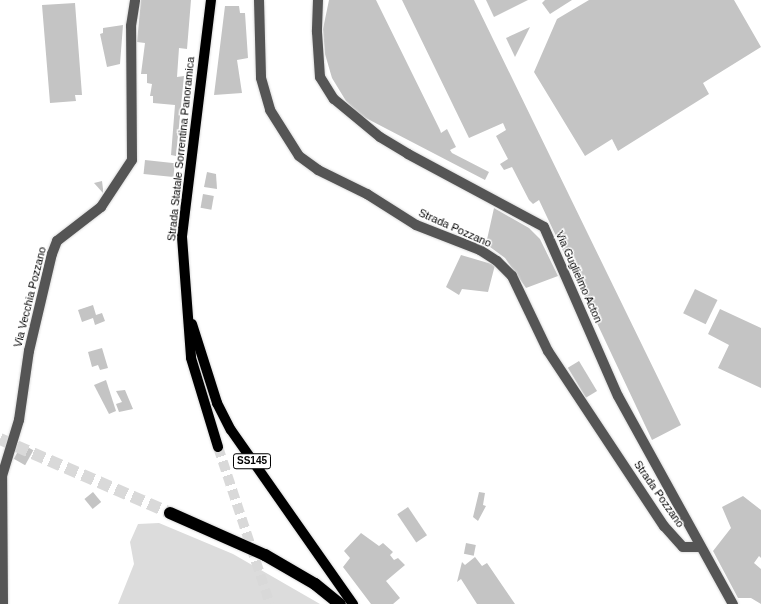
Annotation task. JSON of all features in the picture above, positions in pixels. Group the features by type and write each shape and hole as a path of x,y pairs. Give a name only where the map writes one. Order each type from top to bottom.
{"highway":[{"path":"170,513 265,555 315,584 340,604"}],"main road":[{"name":"Strada Statale Sorrentina Panoramica","path":"186,301 182,237 211,0"},
{"name":"SS145","path":"186,301 191,358 218,447"},
{"name":"SS145","path":"186,301 205,370 217,403 231,430 353,604"}],"street":[{"name":"Via Vecchia Pozzano","path":"3,604 2,476 18,420 29,351 52,254 57,241 101,207 132,160 131,26 135,0"},
{"name":"Strada Pozzano","path":"259,0 262,78 270,110 299,156 318,170 367,194 416,225 480,250 497,261 512,276 548,351 664,526 683,547 700,547"},
{"name":"Via Guglielmo Acton","path":"318,0 317,32 320,77 334,99 380,136 408,154 544,227 618,396 700,547 733,604"}],"shaded area":[{"path":"159,523 233,554 320,604 118,604 134,564 130,542 138,524"}],"building":[{"path":"141,0 191,0 187,49 179,48 177,77 184,76 176,156 171,155 175,105 153,103 153,96 150,96 152,84 147,83 147,74 141,74 145,43 137,42"},
{"path":"329,0 376,0 441,133 447,129 456,147 450,150 452,153 489,172 485,180 360,115 346,101 332,78 325,54 323,29"},
{"path":"402,0 474,0 681,425 652,440 539,200 533,204 529,200 512,167 504,170 500,164 508,159 496,136 506,130 503,123 469,138"},
{"path":"486,0 528,0 494,17"},
{"path":"545,0 572,0 550,14 542,3"},
{"path":"589,0 734,0 761,47 703,83 709,94 618,151 612,139 585,156 534,72 557,19"},
{"path":"75,3 82,95 75,95 76,101 50,103 42,5"},
{"path":"225,6 239,6 240,13 245,13 248,58 237,60 242,93 214,95"},
{"path":"123,25 120,64 107,67 100,34 103,33 103,28"},
{"path":"530,27 515,57 506,38"},
{"path":"145,160 175,163 173,177 144,174"},
{"path":"207,172 216,174 217,189 204,187"},
{"path":"102,181 103,189 103,193 94,183"},
{"path":"203,194 214,196 211,210 201,208"},
{"path":"494,208 529,228 540,239 558,276 526,288 505,258 486,244"},
{"path":"461,255 495,265 488,292 462,289 459,295 446,287"},
{"path":"695,289 717,300 706,324 683,313"},
{"path":"93,305 96,315 102,313 105,321 95,325 93,318 82,322 78,310"},
{"path":"720,309 761,328 761,388 718,368 729,345 708,334"},
{"path":"102,348 108,368 100,370 98,365 92,367 88,352"},
{"path":"579,361 597,391 586,398 568,368"},
{"path":"106,380 116,411 109,414 94,385"},
{"path":"125,390 133,409 119,412 116,404 122,402 116,391"},
{"path":"22,444 33,450 25,465 14,459"},
{"path":"93,492 101,502 93,509 84,499"},
{"path":"479,492 485,493 483,505 486,506 478,521 473,517"},
{"path":"743,496 761,510 761,558 759,556 754,563 761,569 761,604 751,598 738,598 713,551 731,528 722,507"},
{"path":"408,507 427,535 416,542 397,514"},
{"path":"361,533 379,546 383,543 393,552 390,555 394,560 398,558 405,565 386,581 400,598 393,604 371,604 343,567 350,558 344,551"},
{"path":"466,543 476,545 474,556 464,554"},
{"path":"475,557 482,566 487,563 515,604 477,604 461,579 457,582 462,562 465,565"}],"tunnel":[{"path":"0,439 170,513"},
{"path":"218,447 270,604"}]}
